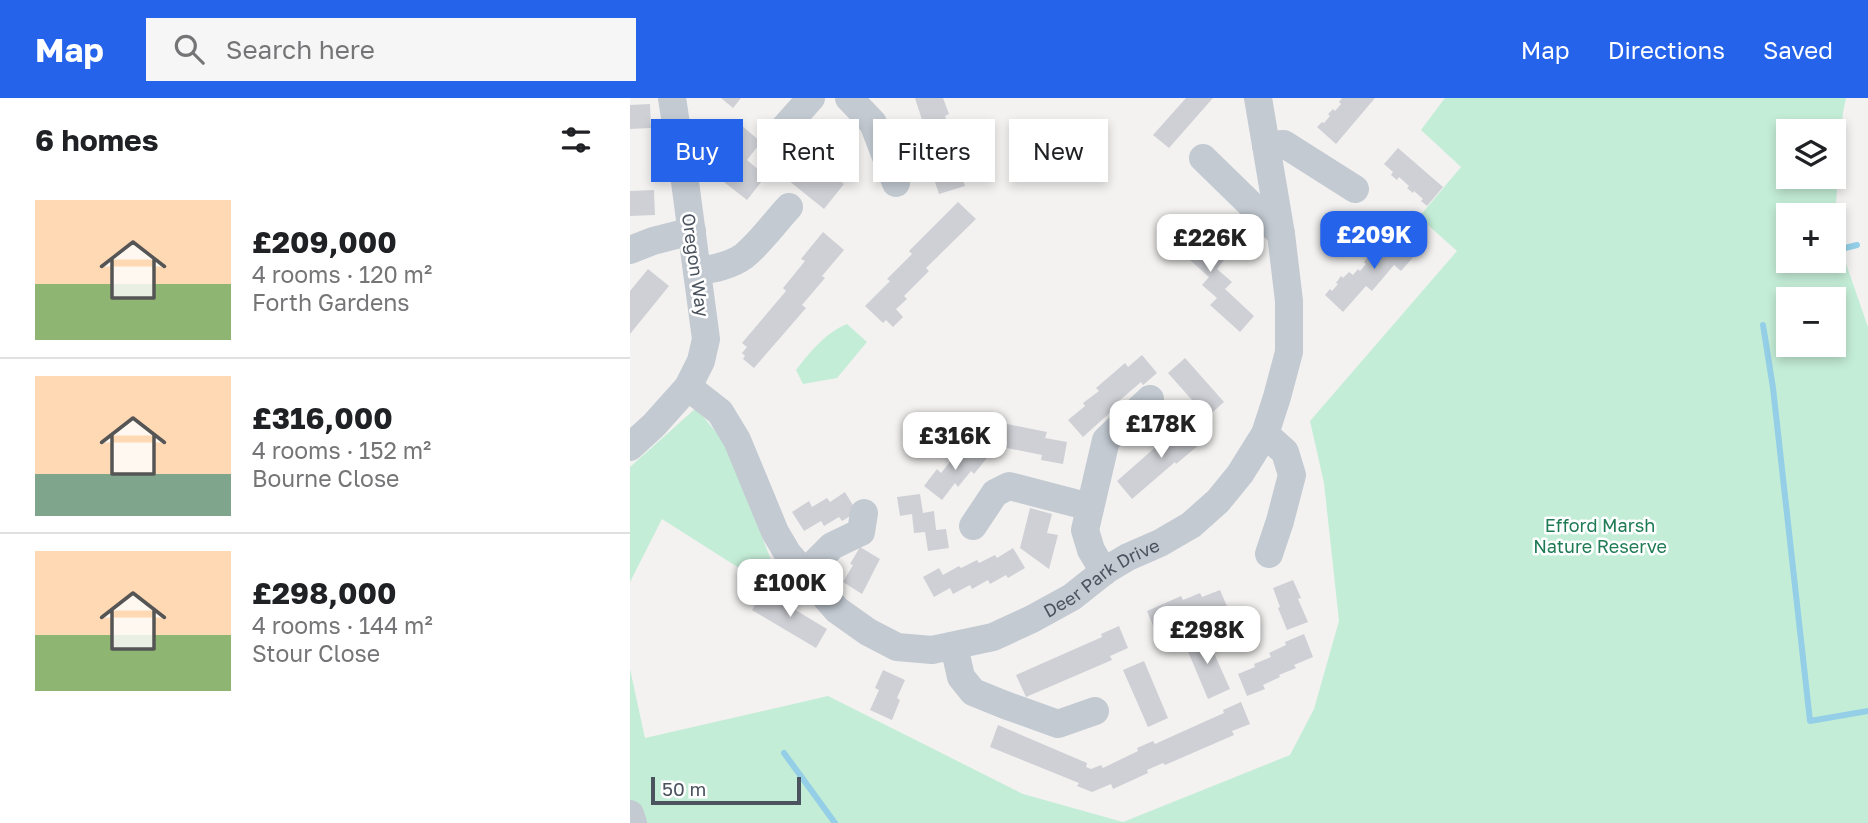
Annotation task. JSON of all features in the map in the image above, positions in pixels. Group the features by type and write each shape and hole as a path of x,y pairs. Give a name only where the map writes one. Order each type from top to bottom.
{"street":[{"name":"Oregon Way","path":"630,447 688,387 701,361 706,340 672,98"},
{"path":"792,119 811,98"},
{"path":"849,98 873,123 896,183"},
{"name":"Deer Park Drive","path":"688,387 720,412 737,440 775,532 788,554 837,610 868,632 897,647 932,650 993,637 1032,619 1072,597 1128,557 1191,525 1218,501 1240,474 1265,434 1289,352 1289,301 1281,234 1258,98"},
{"path":"1265,145 1284,144 1355,189"},
{"path":"1203,158 1281,234"},
{"path":"697,271 713,269 743,256 789,207"},
{"path":"630,250 692,231"},
{"path":"1104,572 1091,550 1085,530 1105,440 1150,399"},
{"path":"1265,434 1285,452 1292,474 1269,554"},
{"path":"973,526 995,493 1009,486 1090,507"},
{"path":"804,574 832,546 861,532 864,513"},
{"path":"954,646 961,677 973,692 1058,724 1095,711"},
{"path":"630,814 633,823"}],"green space":[{"name":"Efford Marsh Nature Reserve","path":"1445,98 1846,98 1842,119 1776,119 1776,189 1837,189 1836,203 1776,203 1776,273 1846,273 1846,264 1868,327 1868,823 630,823 630,669 645,738 828,696 1023,794 1123,822 1290,755 1314,709 1339,621 1324,483 1310,421 1457,251 1419,217 1461,167 1421,130"},
{"path":"847,324 867,342 837,378 803,384 796,370 825,338"},
{"path":"696,408 726,444 773,565 750,575 662,519 630,582 630,467"}],"building":[{"path":"721,98 741,98 733,108"},
{"path":"915,98 943,98 949,114 945,116 946,119 922,119"},
{"path":"1186,98 1213,98 1169,148 1153,135"},
{"path":"1342,98 1375,98 1336,144 1317,127 1324,123 1333,109 1335,111"},
{"path":"650,104 651,128 630,129 630,105"},
{"path":"743,127 757,139 757,147 747,160 757,168 757,182 761,182 747,200 724,182 743,182"},
{"path":"1398,148 1443,187 1427,206 1399,177 1397,180 1391,175 1393,172 1384,164"},
{"path":"790,182 844,184 824,209"},
{"path":"935,182 964,182 965,186 939,194"},
{"path":"654,190 655,215 630,216 630,191"},
{"path":"958,202 976,219 926,268 929,271 904,296 907,299 896,309 903,317 893,327 886,320 883,323 865,306 912,254 909,251"},
{"path":"1177,219 1224,260 1217,269 1232,282 1225,289 1254,316 1240,332 1210,305 1217,298 1202,285 1209,277 1163,236"},
{"path":"1407,231 1423,246 1401,271 1394,265 1372,291 1366,286 1343,312 1325,295 1338,284 1336,283 1341,276 1343,278 1349,272 1353,275 1358,269 1360,271 1369,256 1371,258 1377,251 1382,255 1387,249 1389,251 1398,236 1401,238"},
{"path":"823,232 844,250 802,305 806,308 754,368 743,359 745,356 742,353 747,347 742,343 786,291 783,288 805,261 801,259"},
{"path":"648,269 669,286 630,334 630,291"},
{"path":"1142,355 1157,373 1143,385 1141,382 1112,407 1114,409 1083,437 1068,420 1085,406 1083,403 1099,391 1096,388 1125,363 1128,367"},
{"path":"1185,358 1224,402 1207,417 1168,373"},
{"path":"987,420 1047,432 1045,438 1067,442 1063,464 1041,460 1042,455 982,443"},
{"path":"1190,422 1206,439 1132,499 1117,481 1159,444 1161,447"},
{"path":"970,444 987,458 974,474 971,471 958,487 955,483 942,500 924,486 937,469 941,473 954,457 957,460"},
{"path":"845,492 857,512 842,521 839,517 824,526 821,521 804,531 792,512 809,501 812,507 827,498 830,502"},
{"path":"920,494 923,513 934,511 936,530 946,529 949,548 928,551 925,532 914,533 912,514 900,516 897,497"},
{"path":"1030,508 1052,514 1047,533 1058,535 1049,569 1020,548"},
{"path":"860,547 880,559 862,594 843,582"},
{"path":"1013,548 1025,568 990,584 988,580 972,589 970,585 953,594 950,588 934,597 923,577 939,568 943,575 977,560 979,563 995,555 997,558"},
{"path":"1293,580 1308,622 1287,630 1273,588"},
{"path":"1220,590 1229,611 1211,619 1210,615 1192,622 1191,618 1156,633 1147,611 1181,596 1183,600 1200,593 1202,597"},
{"path":"764,591 827,629 816,648 752,610"},
{"path":"1119,626 1128,648 1110,656 1112,660 1026,697 1016,675 1102,637 1101,634"},
{"path":"1205,633 1230,689 1208,699 1184,642"},
{"path":"1304,634 1313,657 1294,665 1296,668 1263,685 1265,689 1247,696 1238,674 1271,657 1269,653 1286,645 1285,642"},
{"path":"1144,661 1168,718 1148,727 1123,670"},
{"path":"883,670 905,680 892,720 870,710 879,690 875,688"},
{"path":"1241,702 1250,724 1232,731 1234,735 1147,770 1148,773 1113,789 1111,784 1092,792 1077,786 1079,783 990,747 998,725 1087,763 1086,767 1091,769 1101,765 1103,768 1138,751 1137,748 1153,741 1155,744 1224,713 1223,710"}],"waterway":[{"path":"1846,248 1857,245"},
{"path":"1763,325 1773,388 1810,721 1868,711"},
{"path":"784,753 835,823"}]}
